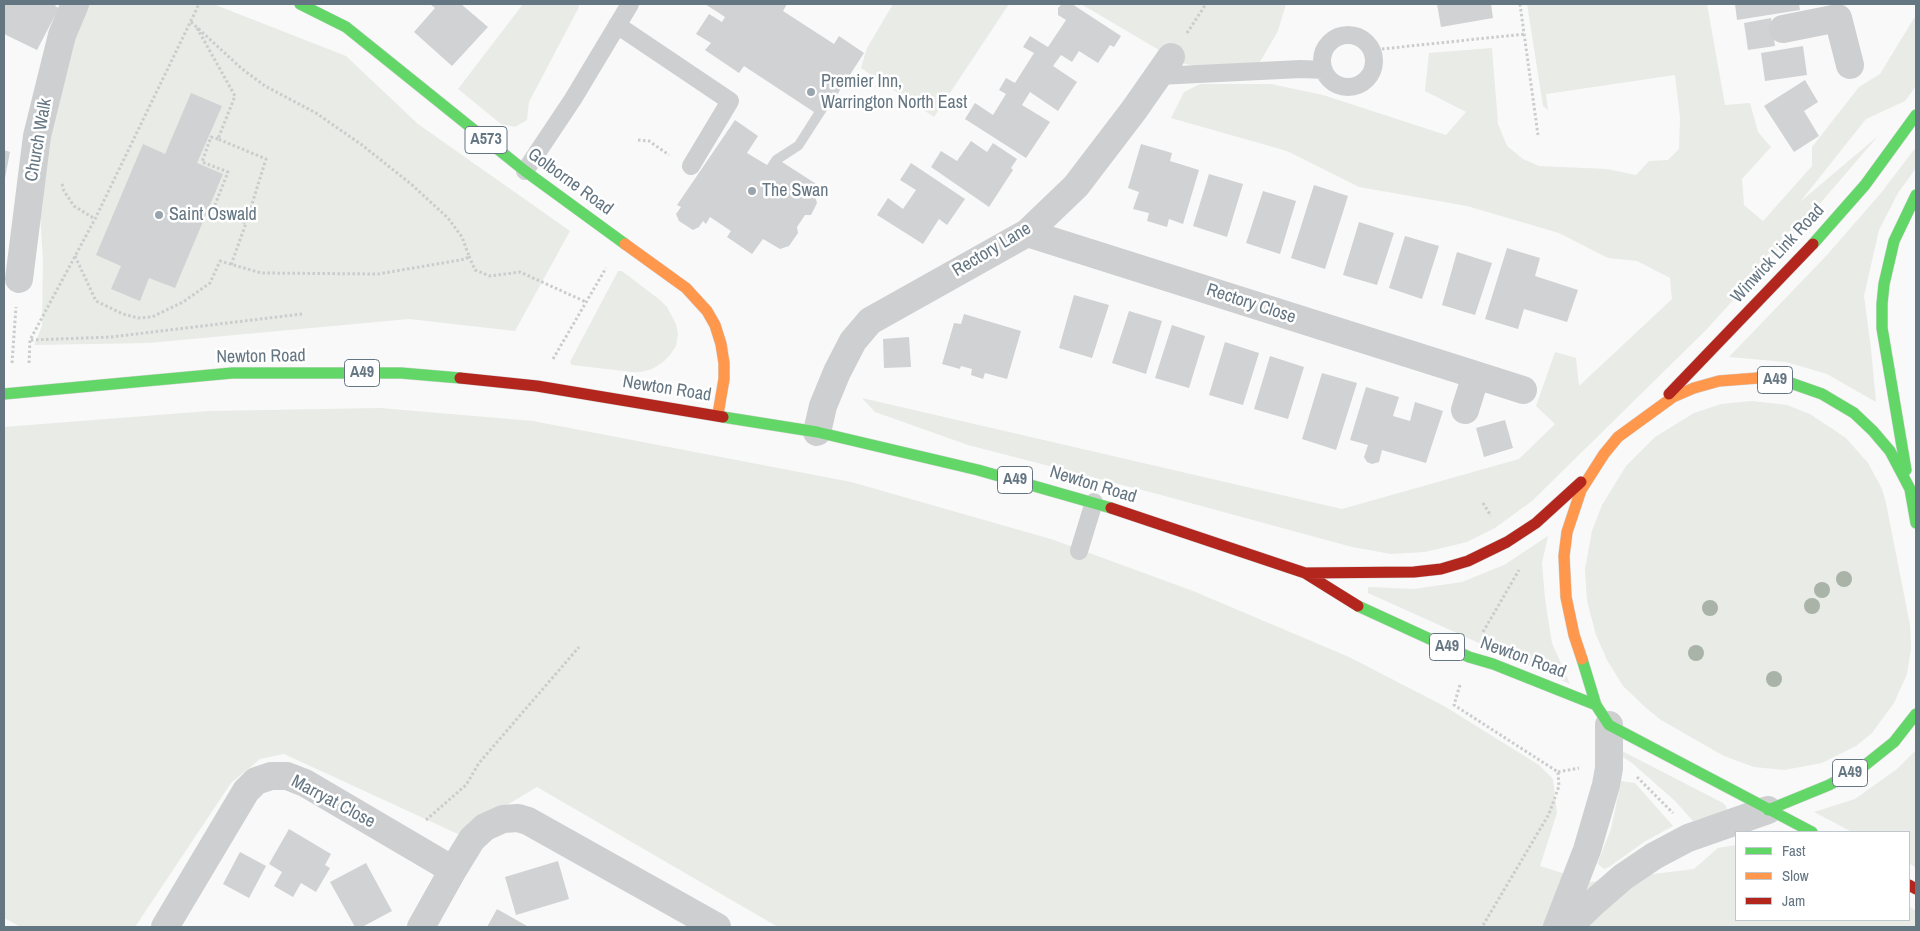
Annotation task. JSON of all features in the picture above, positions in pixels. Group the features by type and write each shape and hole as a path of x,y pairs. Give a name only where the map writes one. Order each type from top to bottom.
{"main road":[{"name":"Golborne Road","path":"300,4 346,27 525,172 622,240 686,288 698,300 715,325 721,344 724,379 718,414"},
{"name":"Winwick Link Road","path":"1656,408 1813,244 1865,185 1916,115"},
{"name":"A49","path":"1916,195 1894,241 1884,284 1882,304 1882,328 1916,523"},
{"name":"Newton Road","path":"4,394 232,373 401,373 537,386 718,414 817,432 978,470 1094,502 1305,573 1365,610 1468,657 1493,664 1603,715"},
{"name":"A49","path":"1810,831 1768,810 1603,715 1574,635 1566,597 1564,575 1565,548 1571,518 1581,490 1592,471 1618,437 1656,408 1680,394 1719,380 1766,378 1786,381 1804,386 1838,402 1854,413 1890,451 1910,489"},
{"name":"Newton Road","path":"1305,573 1414,572 1441,569 1468,561 1507,542 1536,523 1561,502 1592,471"},
{"name":"A49","path":"1768,810 1864,766 1894,742 1916,714"}],"street":[{"name":"Church Walk","path":"19,279 37,136 62,35 75,4"},
{"path":"1783,29 1836,11 1850,65"},
{"name":"Rectory Lane","path":"817,432 823,406 837,372 853,341 870,321 1027,233 1076,186 1134,110 1164,66"},
{"name":"Rectory Close","path":"1027,233 1523,390"},
{"path":"1465,410 1476,375"},
{"path":"1557,927 1587,850 1604,792 1609,768 1603,715"},
{"name":"Marryat Close","path":"165,927 246,791 256,781 271,776 287,776 305,783 453,870"},
{"path":"1568,927 1624,877 1654,856 1688,838 1768,810"},
{"path":"421,927 472,839 485,827 503,819 518,818 528,821 717,927"}],"lane":[{"path":"525,172 573,99 630,4"},
{"path":"617,25 730,101 690,166"},
{"path":"1351,35 1359,37 1372,50 1373,67 1365,81 1358,85 1342,86 1328,77 1324,70 1322,62 1323,53 1327,45 1334,39 1351,35"},
{"path":"1164,66 1324,70"},
{"path":"1079,551 1094,502"}],"path":[{"path":"29,363 30,340 95,220 199,4"},
{"path":"1164,66 1206,4"},
{"path":"1520,4 1538,135"},
{"path":"190,21 241,68 265,86 316,113 362,145 411,184 448,218 462,237 475,270 490,276 520,272 586,302"},
{"path":"196,25 234,96 218,139"},
{"path":"1372,50 1525,34"},
{"path":"232,265 246,223 266,159 212,137 202,162 228,172 213,210 246,223"},
{"path":"638,140 649,141 671,156"},
{"path":"61,181 64,191 74,206 95,220"},
{"path":"537,386 622,240"},
{"path":"75,256 96,301 123,314 138,318 152,317 184,302 210,284 220,261 261,273 378,274 466,259 469,256"},
{"path":"11,367 19,279"},
{"path":"30,340 111,337 302,314"},
{"path":"1483,503 1522,566 1468,657 1454,705 1558,772 1573,768 1629,769 1683,822 1688,838"},
{"path":"403,841 466,785 479,763 579,647"},
{"path":"1482,927 1549,814 1559,786 1558,772"}],"shaded area":[{"path":"84,4 213,4 346,56 418,124 570,231 515,331 409,319 148,343 34,345 42,326 43,260 39,197 45,146"},
{"path":"523,4 578,4 579,7 529,102 527,120 515,127 501,124 458,89"},
{"path":"893,4 1009,4 934,117 861,68 867,48"},
{"path":"1081,4 1286,4 1278,31 1257,67 1200,67 1181,63"},
{"path":"1527,4 1707,4 1725,105 1750,103 1758,132 1771,147 1742,179 1744,205 1763,221 1812,166 1812,147 1859,87 1880,74 1916,15 1916,86 1905,101 1866,119 1800,202 1878,136 1799,228 1705,331 1532,501 1495,528 1467,542 1425,552 1391,554 1352,547 968,445 875,412 862,398 1342,509 1519,459 1555,424 1536,406 1555,352 1576,358 1579,386 1672,299 1670,278 1637,261 1608,258 1559,233 1467,206 1359,187 1287,151 1171,118 1184,92 1200,84 1271,84 1323,95 1446,135 1466,112 1425,91 1429,53 1492,48 1498,124 1507,146 1523,159 1539,166 1607,169 1636,175 1649,161 1668,160 1679,149 1680,118 1675,75 1546,94 1548,110 1543,106"},
{"path":"1916,147 1916,168 1898,193 1879,230 1864,296 1876,402 1827,374 1786,362 1729,357 1826,256 1881,193"},
{"path":"618,271 622,271 667,307 676,324 678,334 676,346 663,362 652,369 641,372 572,365 570,362"},
{"path":"1752,401 1787,405 1810,414 1846,438 1868,463 1882,489 1886,503 1910,625 1911,648 1907,674 1894,703 1872,733 1856,746 1822,763 1784,770 1754,767 1724,756 1661,720 1646,708 1623,686 1607,660 1596,635 1587,601 1585,569 1592,531 1602,505 1626,466 1655,437 1694,413 1721,404"},
{"path":"380,408 533,421 851,482 1054,540 1193,591 1349,657 1444,706 1539,765 1553,779 1557,813 1540,866 1591,882 1694,869 1718,848 1735,845 1735,921 1910,921 1910,907 1916,911 1916,927 778,927 537,787 458,834 284,754 260,759 231,783 135,927 21,927 4,918 4,427 209,411"},
{"path":"1548,536 1542,563 1545,599 1552,643 1570,684 1368,593 1368,587 1414,589 1462,582 1504,565"},
{"path":"1620,750 1723,803 1727,810 1723,813 1693,821 1675,801 1632,763 1621,756"},
{"path":"1916,750 1916,868 1910,864 1910,831 1850,831 1814,812 1855,799 1897,769"},
{"path":"1621,781 1635,783 1673,826 1644,842 1604,869 1598,864 1611,829"}],"building":[{"path":"4,4 57,4 55,6 59,8 37,50 4,34"},
{"path":"430,4 461,4 488,27 452,66 414,32 435,8"},
{"path":"705,4 787,4 783,11 834,44 839,36 864,53 802,149 782,162 821,187 815,196 817,203 811,215 805,215 797,227 798,233 789,246 780,249 763,239 752,254 727,237 731,231 710,217 706,224 703,221 699,227 693,230 679,221 676,214 681,207 677,205 735,120 758,136 747,153 767,165 773,156 795,142 814,112 744,66 739,73 705,50 711,43 696,34 709,14 722,22 725,17"},
{"path":"1062,4 1072,4 1121,36 1114,47 1110,45 1098,63 1079,51 1072,62 1061,55 1053,66 1077,82 1058,111 1030,92 1022,105 1050,122 1026,158 965,119 975,103 993,115 1006,94 999,90 1006,78 1015,83 1034,53 1023,47 1030,36 1048,47 1066,20 1058,15 1058,8"},
{"path":"1437,4 1491,4 1493,18 1441,27"},
{"path":"1735,4 1799,4 1800,10 1737,20"},
{"path":"1771,18 1775,46 1748,50 1744,23"},
{"path":"1803,46 1807,75 1765,81 1761,53"},
{"path":"1805,80 1818,102 1804,111 1819,136 1794,152 1764,106"},
{"name":"Saint Oswald","path":"191,93 222,106 197,163 223,174 175,288 149,278 140,301 111,289 121,266 96,255 143,144 165,154"},
{"path":"971,141 987,152 993,143 1017,159 1011,168 1013,170 989,207 931,167 941,151 957,161"},
{"path":"1141,144 1172,153 1170,161 1199,170 1183,224 1169,219 1167,227 1147,221 1149,213 1133,209 1139,192 1128,188"},
{"path":"4,150 10,152 5,178 4,178"},
{"path":"911,163 965,199 947,225 939,219 923,244 877,215 888,198 903,209 916,190 900,180"},
{"path":"1209,174 1243,184 1227,237 1193,226"},
{"path":"1314,185 1348,196 1325,269 1291,258"},
{"path":"1263,191 1296,201 1280,254 1246,243"},
{"path":"1359,222 1394,233 1377,285 1343,275"},
{"path":"1405,236 1439,246 1422,299 1389,288"},
{"path":"1507,248 1540,258 1535,276 1578,290 1567,322 1524,309 1518,329 1485,319"},
{"path":"1457,252 1492,263 1475,315 1442,305"},
{"path":"1074,295 1109,305 1092,358 1059,348"},
{"path":"1129,311 1162,321 1146,374 1112,363"},
{"path":"964,314 1021,331 1007,379 985,373 983,379 971,375 972,369 961,366 960,369 942,364 954,323 961,324"},
{"path":"1172,325 1205,336 1189,388 1155,378"},
{"path":"909,337 911,367 884,368 883,339"},
{"path":"1225,342 1259,353 1243,405 1209,395"},
{"path":"1270,356 1304,367 1288,419 1254,409"},
{"path":"1322,373 1357,383 1336,450 1302,439"},
{"path":"1366,387 1399,397 1393,416 1410,421 1415,402 1443,411 1426,463 1382,450 1379,462 1372,464 1367,462 1364,457 1368,445 1350,440"},
{"path":"1505,420 1513,448 1484,457 1476,428"},
{"path":"289,829 331,854 325,865 330,868 316,892 301,883 293,897 274,886 282,872 269,864"},
{"path":"240,852 266,866 249,898 223,884"},
{"path":"558,861 569,899 516,915 505,877"},
{"path":"366,863 392,911 362,927 355,927 330,882"},
{"path":"497,909 527,926 487,927"}],"traffic: fast":[{"path":"300,4 346,27 525,171 625,244"},
{"path":"1813,244 1865,185 1916,115"},
{"path":"1906,470 1882,328 1882,304 1884,284 1894,241 1916,195"},
{"path":"4,394 232,373 401,373 460,378"},
{"path":"1758,378 1785,381 1822,394 1854,413 1890,451 1910,489 1916,523"},
{"path":"723,417 817,432 978,470 1111,508"},
{"path":"1358,606 1469,657 1493,664 1596,705"},
{"path":"1582,659 1596,705 1609,725 1810,831"},
{"path":"1768,810 1829,785 1864,766 1894,742 1916,714"}],"traffic: slow":[{"path":"625,244 686,288 707,311 715,325 724,363 724,379 718,414"},
{"path":"1582,659 1574,635 1566,597 1564,556 1567,532 1581,490 1604,454 1618,437 1673,397 1694,388 1719,381 1758,378"}],"traffic: jam":[{"path":"1669,394 1813,244"},
{"path":"460,378 537,386 723,417"},
{"path":"1305,573 1414,572 1441,569 1468,561 1507,542 1536,523 1581,482"},
{"path":"1111,508 1305,573 1358,606"},
{"path":"1910,886 1916,889"}],"place":[{"name":"Premier Inn, Warrington North East","path":"811,92"},
{"name":"The Swan","path":"752,191"},
{"name":"Saint Oswald","path":"159,215"}]}
